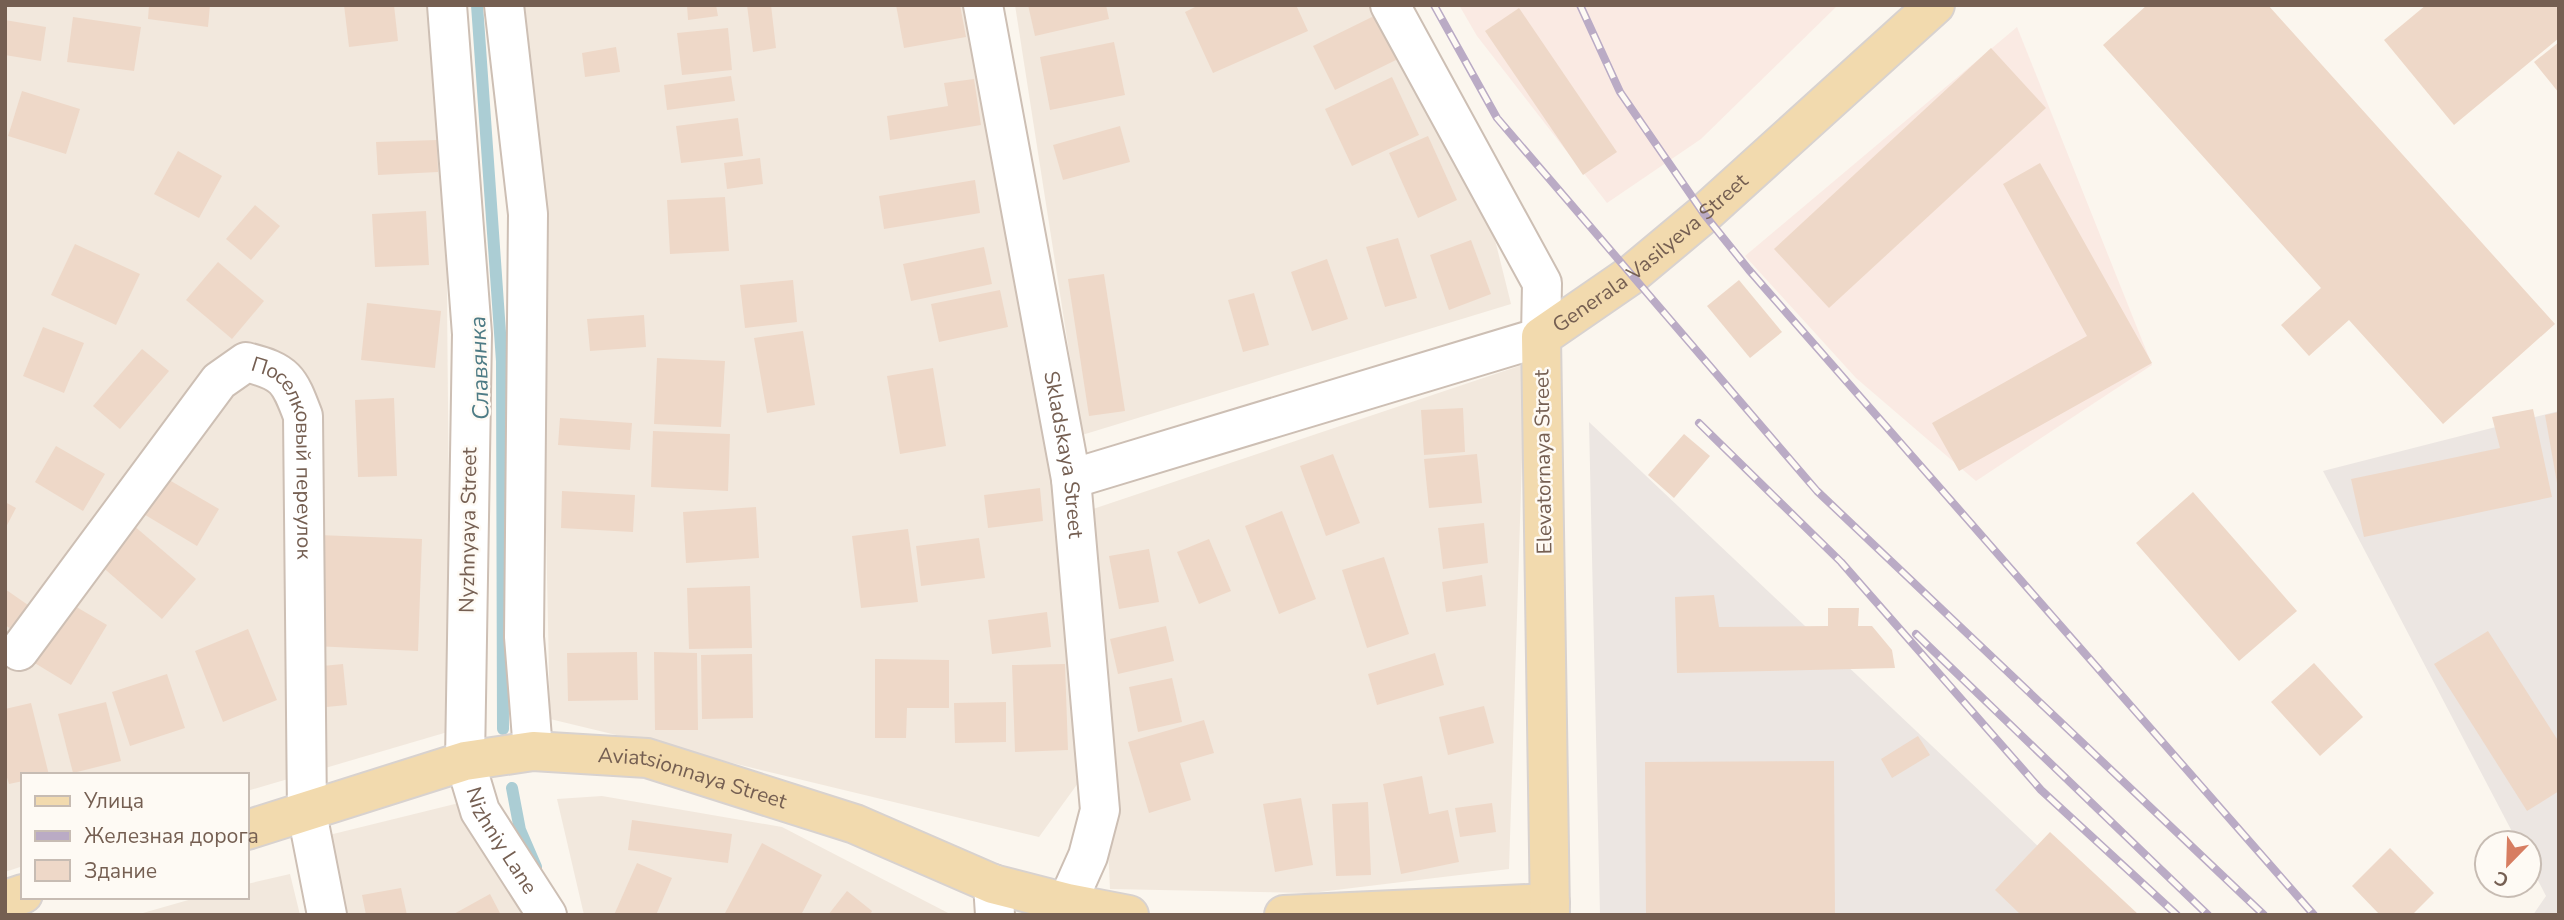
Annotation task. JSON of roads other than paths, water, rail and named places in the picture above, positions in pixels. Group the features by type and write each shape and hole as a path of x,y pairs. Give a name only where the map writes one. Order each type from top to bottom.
{"main road":[{"name":"Generala Vasilyeva Street","path":"1541,337 1631,275 1673,240 1935,5"},
{"name":"Elevatornaya Street","path":"1541,337 1550,909"},
{"name":"Aviatsionnaya Street","path":"248,830 465,761 533,751 647,758 855,824 994,899 1068,903 1129,915"},
{"path":"1284,915 1550,909"}],"street":[{"name":"Nyzhnyaya Street","path":"447,5 472,334 465,761"},
{"path":"504,5 528,214 524,637 533,751"},
{"name":"Skladskaya Street","path":"982,5 1071,479 1100,810 1088,856 1068,903"},
{"name":"Elevatornaya Street","path":"1390,5 1542,283 1541,337"},
{"name":"Generala Vasilyeva Street","path":"1071,479 1541,337"},
{"name":"Поселковый переулок","path":"19,651 219,381 246,362 278,370 292,385 303,416 307,813 327,915"},
{"name":"Nizhniy Lane","path":"465,761 480,811 547,915"}],"waterway":[{"name":"Славянка","path":"477,5 502,361 503,729"},
{"name":"Славянка","path":"512,788 520,830 536,867"}],"railway":[{"path":"1434,5 1497,118 1817,491 2264,915"},
{"path":"1580,5 1620,92 1704,214 1749,270 2314,915"},
{"path":"1699,423 1841,562 2041,790 2177,915"},
{"path":"1916,634 2208,915"}]}
